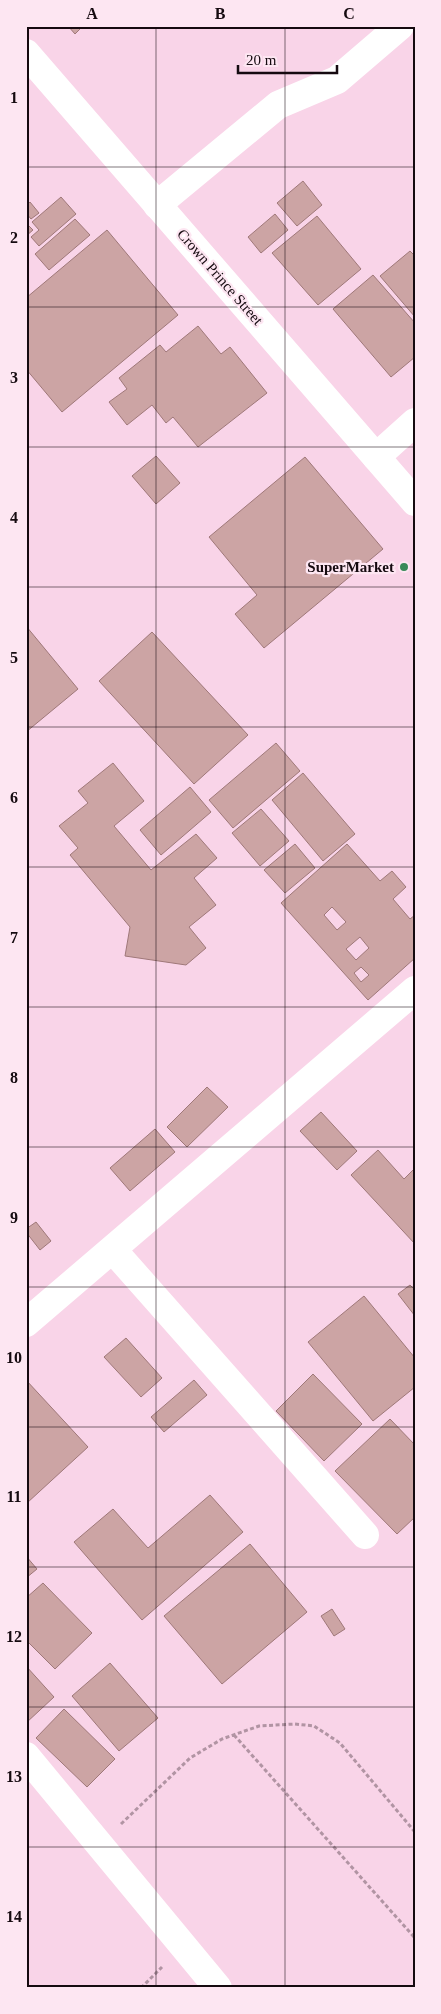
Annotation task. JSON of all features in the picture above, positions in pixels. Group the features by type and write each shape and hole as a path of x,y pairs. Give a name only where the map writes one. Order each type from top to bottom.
{"street":[{"path":"158,205 278,105 337,80 400,26"},
{"name":"Crown Prince Street","path":"26,53 415,502"},
{"path":"376,456 415,422"},
{"path":"26,1323 415,990"},
{"path":"113,1250 365,1535"},
{"path":"26,1756 218,1988"}],"path":[{"path":"100,1844 190,1758 222,1739 259,1726 295,1724 314,1726 340,1743 415,1832"},
{"path":"234,1735 415,1938"}],"building":[{"path":"68,26 83,26 75,34"},
{"path":"303,181 322,205 297,226 277,203"},
{"path":"61,197 76,214 39,246 31,237 39,230 32,222"},
{"path":"30,202 39,213 31,219 26,213 26,206"},
{"path":"275,214 288,230 261,253 248,237"},
{"path":"317,216 361,269 318,305 272,253"},
{"path":"75,219 90,235 49,270 35,254"},
{"path":"26,223 33,230 26,236"},
{"path":"107,230 178,315 62,412 26,369 26,298"},
{"path":"410,251 415,256 415,317 380,276"},
{"path":"373,275 415,323 415,357 391,377 333,309"},
{"path":"198,326 221,354 230,347 267,393 198,447 173,417 166,423 152,405 127,425 109,402 127,389 119,378 160,345 166,352"},
{"path":"156,456 180,483 156,504 132,476"},
{"path":"305,457 383,549 264,648 235,614 257,595 209,537"},
{"path":"26,626 78,689 26,732"},
{"path":"152,632 248,735 194,784 99,681"},
{"path":"276,743 300,771 233,828 209,800"},
{"path":"113,763 144,801 114,826 151,870 196,834 217,858 194,878 216,905 189,927 206,948 186,965 125,956 130,927 70,855 78,848 59,826 88,803 78,791"},
{"path":"303,773 355,834 323,861 272,800"},
{"path":"190,787 211,812 161,855 140,830"},
{"path":"261,809 289,841 260,866 232,833"},
{"path":"295,844 315,868 285,893 264,870"},
{"path":"347,844 380,881 392,871 406,887 393,899 410,919 415,915 415,958 368,1000 281,903","holes":["332,907 346,922 337,930 324,915","360,937 369,948 356,960 346,949","361,967 369,975 361,982 354,973"]},
{"path":"207,1087 228,1107 187,1147 167,1127"},
{"path":"321,1112 357,1151 337,1170 300,1131"},
{"path":"155,1129 175,1152 130,1191 110,1168"},
{"path":"378,1150 404,1179 415,1168 415,1244 351,1175"},
{"path":"36,1222 51,1241 40,1250 26,1232 26,1229"},
{"path":"410,1285 415,1290 415,1316 398,1294"},
{"path":"364,1296 415,1358 415,1387 373,1421 308,1342"},
{"path":"126,1338 162,1378 141,1397 104,1357"},
{"path":"313,1374 362,1424 324,1461 276,1411"},
{"path":"26,1380 88,1447 27,1503 26,1502"},
{"path":"194,1380 207,1395 164,1432 151,1417"},
{"path":"390,1419 415,1445 415,1517 397,1534 335,1471"},
{"path":"210,1495 243,1532 142,1620 74,1542 113,1509 148,1548"},
{"path":"250,1544 307,1612 222,1684 164,1616"},
{"path":"26,1556 37,1569 26,1578"},
{"path":"43,1583 92,1633 55,1669 26,1640 26,1598"},
{"path":"332,1609 345,1629 334,1636 321,1616"},
{"path":"110,1663 158,1718 119,1751 72,1696"},
{"path":"26,1666 54,1697 26,1723"},
{"path":"64,1709 115,1759 87,1787 36,1738"}],"place":[{"name":"SuperMarket","path":"404,567"}]}
